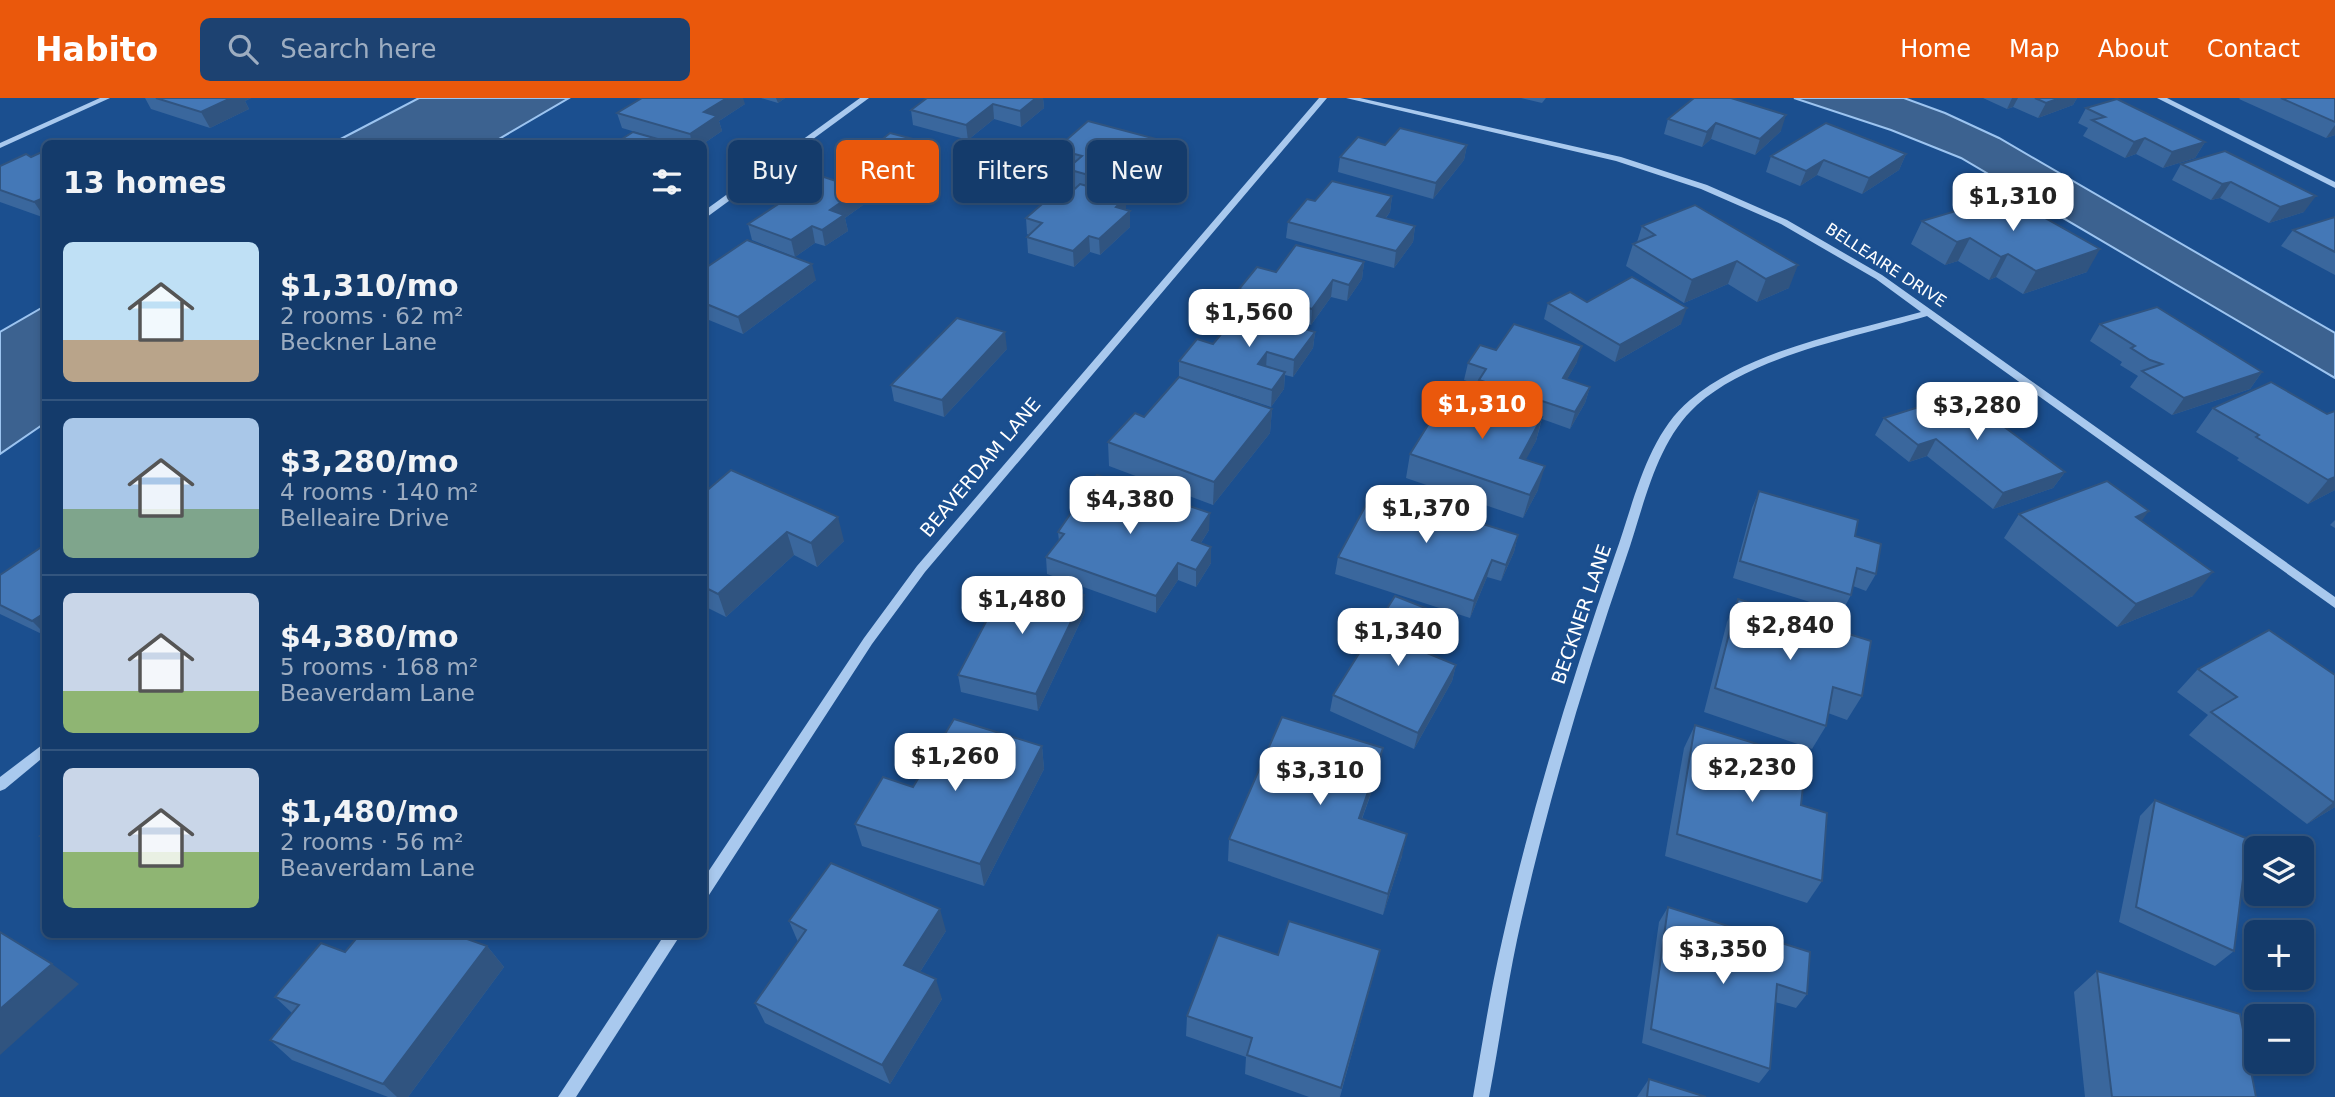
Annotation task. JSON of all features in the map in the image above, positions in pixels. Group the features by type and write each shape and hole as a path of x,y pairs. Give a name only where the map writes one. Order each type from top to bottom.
{"street":[{"path":"0,146 106,98"},
{"path":"707,213 865,98"},
{"name":"BEAVERDAM LANE","path":"707,885 868,641 921,569 1323,98"},
{"name":"BELLEAIRE DRIVE","path":"1350,98 1582,149 1675,176 1758,210 1810,236 1858,263 2335,603"},
{"path":"2161,98 2335,185"},
{"name":"BECKNER LANE","path":"1481,1097 1513,922 1568,714 1640,500 1668,436 1692,404 1733,376 1792,354 1928,313"},
{"path":"0,785 42,750"},
{"path":"566,1097 671,938"}],"water":[{"path":"419,98 569,98 497,140 339,140"},
{"path":"1794,98 1904,98 1999,138 2335,333 2335,378 1961,158 1891,130"},
{"path":"42,308 42,425 0,454 0,332"}],"building":[{"path":"156,98 231,98 201,112"},
{"path":"642,98 727,98 704,112 717,116 690,134 617,113"},
{"path":"927,98 1036,98 1020,111 993,104 966,125 911,110"},
{"path":"1694,98 1731,98 1786,115 1760,139 1716,123 1707,132 1668,119"},
{"path":"2035,98 2060,98 2046,103"},
{"path":"2281,98 2335,98 2335,122"},
{"path":"2117,99 2205,142 2172,152 2145,138 2134,142 2092,120 2105,117 2086,108"},
{"path":"1088,121 1160,140 1087,140 1087,175 1073,171 1073,164 1082,156 1073,154 1073,140 1066,140"},
{"path":"1826,123 1906,154 1869,178 1824,160 1806,171 1771,156"},
{"path":"1400,128 1467,145 1436,183 1340,157 1358,137 1385,145"},
{"path":"633,132 661,140 620,140"},
{"path":"890,133 917,140 881,140"},
{"path":"2225,151 2316,196 2280,207 2231,182 2222,184 2181,164"},
{"path":"42,152 42,199 34,202 0,190 0,166 26,154 31,157"},
{"path":"822,176 836,181 836,203 840,203 830,210 844,215 822,230 812,226 791,240 748,224 780,203 822,203"},
{"path":"1332,181 1392,196 1377,216 1415,226 1396,251 1288,222 1307,199 1315,201"},
{"path":"1080,184 1087,186 1087,203 1120,203 1116,207 1130,211 1099,239 1089,236 1073,251 1027,237 1042,223 1026,218 1043,203 1073,203 1073,190"},
{"path":"2006,196 2100,249 2036,271 2008,254 2001,257 1970,238 1957,242 1922,221"},
{"path":"1695,205 1798,265 1766,279 1737,261 1692,280 1633,244 1655,235 1642,226"},
{"path":"2335,217 2335,252 2293,230"},
{"path":"747,240 812,264 738,317 707,304 707,267"},
{"path":"1296,245 1364,262 1349,285 1333,280 1312,309 1239,289 1257,267 1276,272"},
{"path":"1632,277 1687,308 1620,345 1548,303 1570,292 1587,302"},
{"path":"2157,307 2262,372 2184,398 2142,371 2162,364 2131,348 2135,346 2100,324"},
{"path":"1241,310 1315,332 1294,360 1267,352 1258,364 1285,372 1272,390 1179,361 1197,339 1213,344"},
{"path":"957,318 1005,332 942,400 891,385"},
{"path":"1514,324 1582,346 1563,378 1590,387 1575,412 1479,380 1486,369 1468,363 1480,345 1496,350"},
{"path":"1179,377 1272,409 1214,482 1108,442 1135,413 1144,417"},
{"path":"2271,382 2327,414 2335,411 2335,477 2328,480 2213,408"},
{"path":"1451,388 1542,417 1520,458 1545,466 1530,495 1410,454"},
{"path":"1960,394 2065,472 2003,493 1936,439 1918,445 1884,418"},
{"path":"731,470 838,517 811,543 787,532 718,594 707,588 707,490"},
{"path":"1097,475 1210,513 1192,540 1211,547 1196,570 1178,563 1156,596 1046,557 1064,534 1058,532"},
{"path":"2107,481 2149,511 2136,517 2213,572 2136,604 2019,514"},
{"path":"1374,490 1518,535 1506,565 1492,560 1474,601 1338,557"},
{"path":"1759,491 1858,520 1855,536 1881,544 1876,574 1857,568 1851,595 1740,561"},
{"path":"42,547 42,615 32,621 0,605 0,575"},
{"path":"1009,578 1084,595 1036,694 958,675"},
{"path":"1395,596 1443,615 1422,651 1456,665 1418,733 1333,695"},
{"path":"1738,599 1871,641 1862,696 1833,687 1826,726 1715,688"},
{"path":"2269,630 2335,675 2333,802 2211,712 2237,697 2198,669"},
{"path":"1282,717 1383,748 1359,818 1407,834 1388,894 1229,839"},
{"path":"954,719 1042,746 980,864 855,824 883,777 913,787"},
{"path":"1695,725 1806,759 1801,805 1827,813 1822,881 1677,834"},
{"path":"2155,800 2244,837 2244,871 2234,951 2136,907"},
{"path":"831,863 940,909 904,965 936,979 882,1065 755,1003 806,930 789,921"},
{"path":"1668,907 1810,952 1807,994 1777,984 1770,1069 1651,1029"},
{"path":"1289,921 1380,950 1341,1088 1247,1055 1252,1038 1187,1016 1218,935 1278,955"},
{"path":"0,932 52,964 0,1009"},
{"path":"357,938 464,938 487,946 383,1084 270,1040 299,1005 275,997 321,943 345,952"},
{"path":"2097,971 2240,1014 2244,1035 2244,1074 2252,1074 2256,1097 2112,1097"},
{"path":"1649,1079 1706,1097 1647,1097"}]}
